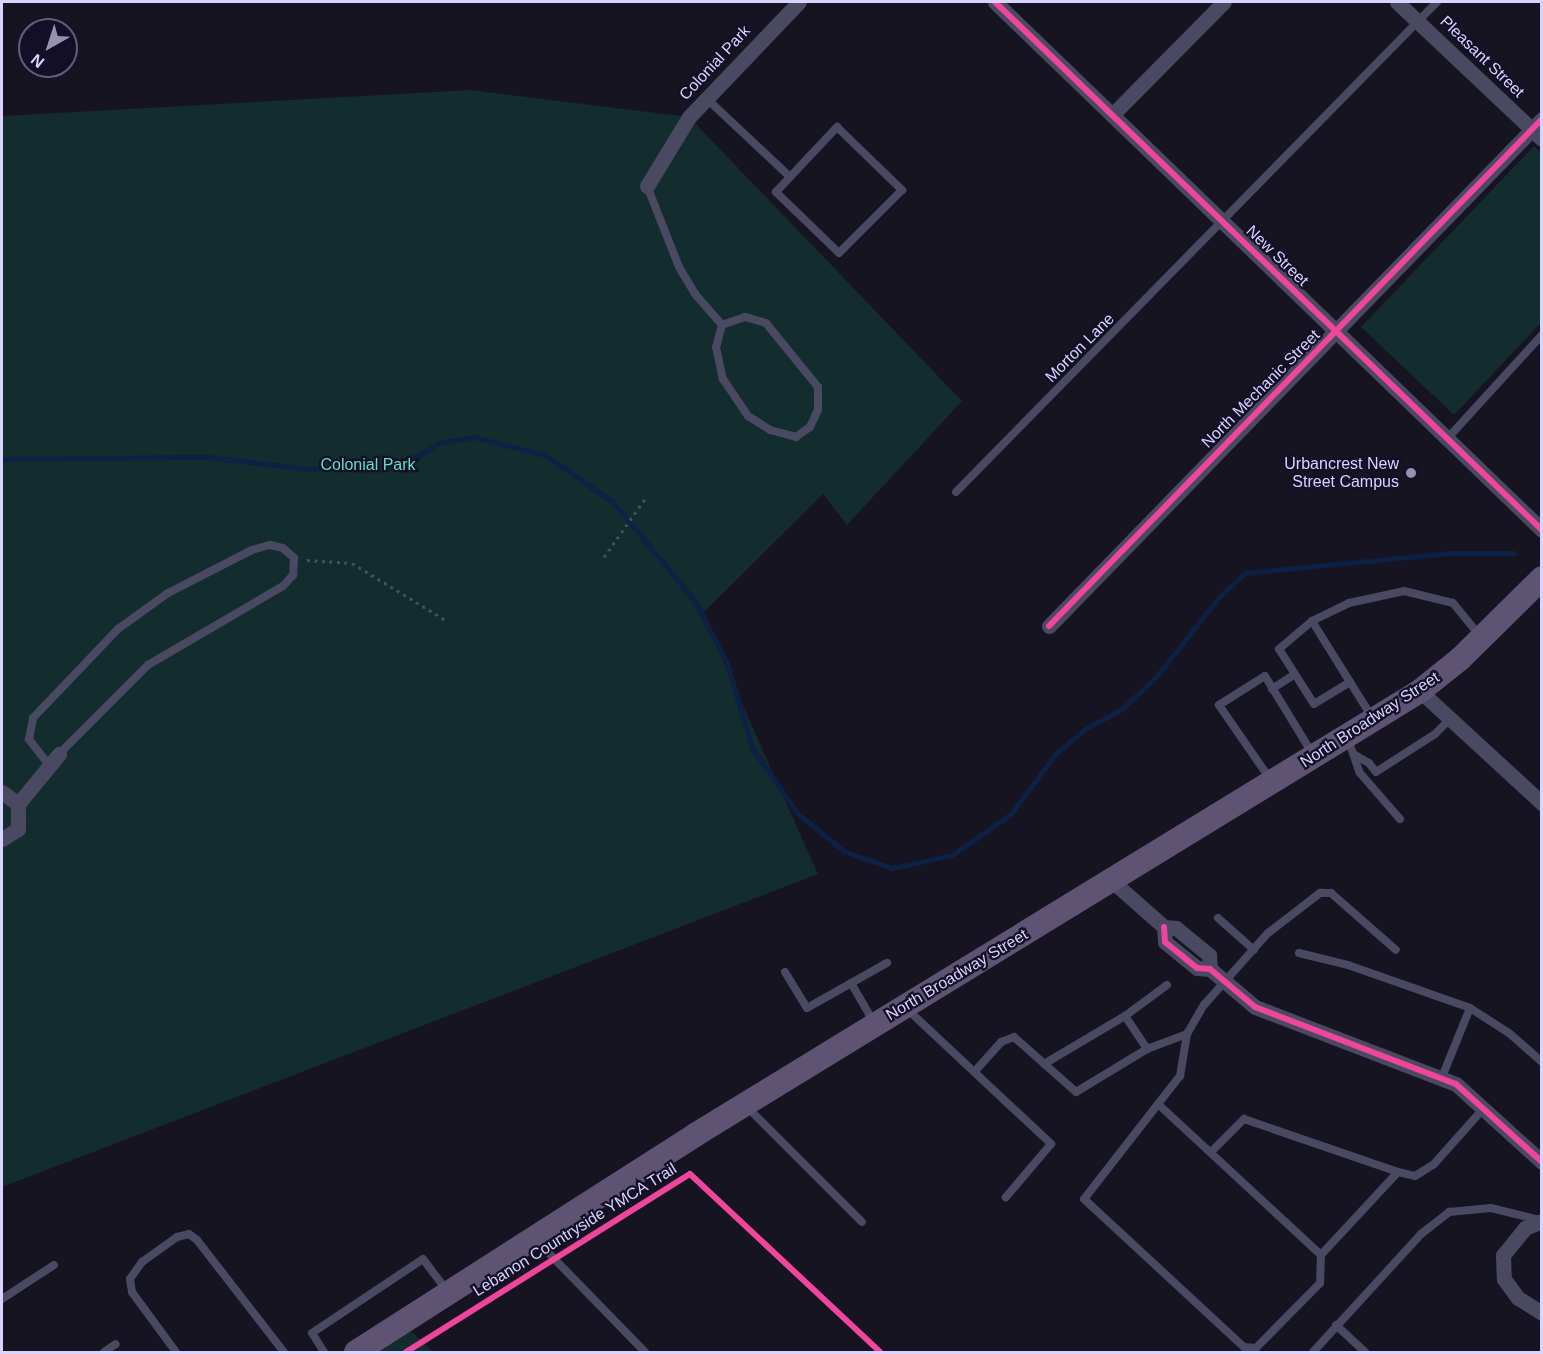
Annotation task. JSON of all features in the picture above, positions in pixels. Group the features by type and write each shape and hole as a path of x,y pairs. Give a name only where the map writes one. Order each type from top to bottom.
{"main road":[{"name":"North Broadway Street","path":"356,1353 534,1237 904,1007 1314,757 1351,746 1374,720 1420,691 1481,638 1542,578"}],"street":[{"name":"Colonial Park","path":"647,186 689,117 799,2"},
{"name":"New Street","path":"995,2 1446,440 1542,530"},
{"path":"1112,115 1224,2"},
{"name":"Pleasant Street","path":"1397,2 1538,129"},
{"name":"North Mechanic Street","path":"1049,626 1335,332 1538,129"},
{"path":"1420,691 1542,803"},
{"path":"2,839 18,829 18,804 54,759"},
{"path":"2,792 18,804"},
{"path":"1112,881 1164,927 1166,942 1197,968 1210,969 1255,1007 1442,1077 1484,1109 1542,1162"},
{"path":"1542,1220 1525,1228 1503,1255 1504,1279 1518,1298 1542,1313"}],"lane":[{"name":"Morton Lane","path":"956,492 1437,2"},
{"path":"706,98 790,177"},
{"path":"837,127 902,190 839,253 776,192 790,177 837,127"},
{"path":"647,186 679,267 695,294 722,325"},
{"path":"745,317 766,323 818,387 818,410 810,427 796,437 770,430 748,416 723,379 716,347 722,325 745,317"},
{"path":"1446,440 1542,335"},
{"path":"270,545 283,548 294,558 293,575 283,586 148,665 54,759 29,739 33,718 118,629 168,593 252,550 270,545"},
{"path":"1350,682 1314,704 1279,650 1312,621 1349,603 1404,591 1453,603 1481,638"},
{"path":"1312,621 1374,720"},
{"path":"1272,688 1295,674"},
{"path":"1272,783 1219,705 1265,676 1314,757"},
{"path":"1351,746 1376,772 1435,735 1450,719"},
{"path":"1351,746 1360,773 1400,819"},
{"path":"1396,950 1331,893 1320,893 1268,933 1224,981 1187,1034 1180,1076 1084,1199 1244,1347 1256,1348 1320,1283 1322,1255 1398,1172"},
{"path":"1218,918 1254,950"},
{"path":"1299,953 1348,965 1470,1008 1509,1033 1542,1062"},
{"path":"784,972 807,1008 887,963"},
{"path":"851,983 875,1025"},
{"path":"1044,1064 1125,1016 1167,985"},
{"path":"904,1007 976,1070 1051,1144 1006,1197"},
{"path":"1442,1077 1470,1008"},
{"path":"1125,1016 1147,1049"},
{"path":"976,1070 1001,1042 1014,1037 1076,1092 1147,1049 1187,1034"},
{"path":"745,1104 862,1222"},
{"path":"1158,1104 1322,1255"},
{"path":"1211,1152 1244,1119 1415,1176 1434,1164 1484,1109"},
{"path":"1313,1353 1421,1234 1449,1212 1491,1209 1542,1220"},
{"path":"176,1353 132,1292 130,1279 142,1262 177,1237 189,1234 197,1240 284,1353"},
{"path":"534,1237 645,1353"},
{"path":"324,1353 312,1333 423,1259 448,1292"},
{"path":"2,1299 54,1265"},
{"path":"1336,1325 1365,1353"},
{"path":"104,1353 116,1344"}],"path":[{"path":"604,557 647,496"},
{"path":"307,560 352,563 447,621"}],"green space":[{"name":"Colonial Park","path":"470,90 689,117 962,401 847,525 823,494 702,614 818,874 2,1187 2,116"},
{"path":"1534,146 1542,153 1541,323 1454,415 1361,327"},
{"path":"402,1322 433,1352 356,1352"}],"waterway":[{"path":"2,459 208,457 308,469 398,468 439,443 474,437 545,455 613,502 694,600 727,663 752,748 798,814 844,851 892,868 952,855 1011,814 1056,753 1088,727 1123,708 1156,677 1219,597 1245,573 1450,553 1514,553"}],"cycle path":[{"path":"995,2 1542,530"},
{"path":"1049,626 1542,119"},
{"path":"1164,927 1165,942 1197,968 1210,969 1255,1007 1456,1084 1542,1162"},
{"name":"Lebanon Countryside YMCA Trail","path":"406,1352 690,1174 880,1352"}],"place":[{"name":"Urbancrest New Street Campus","path":"1411,473"}]}
